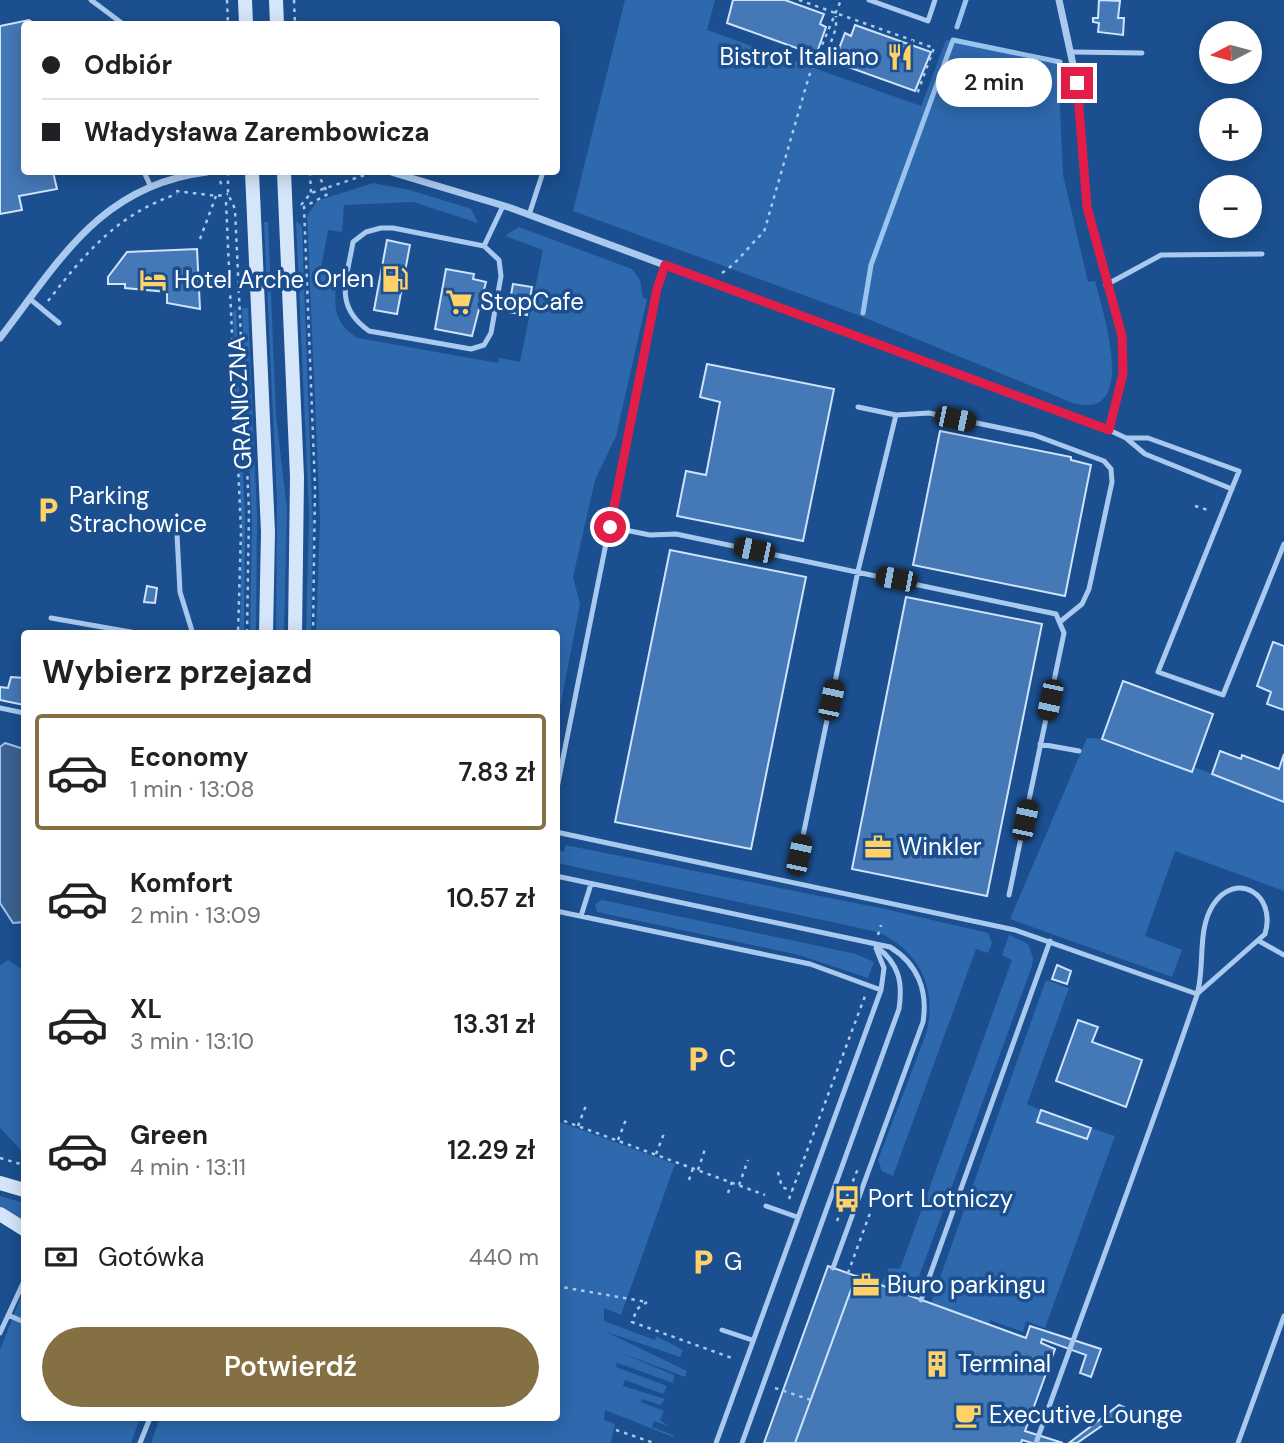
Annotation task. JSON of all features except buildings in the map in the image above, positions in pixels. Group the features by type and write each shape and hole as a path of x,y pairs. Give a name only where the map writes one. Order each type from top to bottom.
{"main road":[{"path":"245,0 246,21"},
{"path":"276,0 277,21"},
{"name":"GRANICZNA","path":"252,175 268,532 266,630"},
{"path":"284,175 297,477 295,630"},
{"path":"2,1184 21,1183"},
{"path":"2,1184 21,1189"},
{"path":"0,1214 21,1227"}],"street":[{"path":"401,175 529,215 1109,430 1118,399 1124,356 1122,336 1087,207 1073,52 1059,0"},
{"path":"0,338 94,223 122,200 150,185 194,175"}],"lane":[{"path":"91,0 119,21"},
{"path":"869,0 887,3 928,20 935,0"},
{"path":"1073,52 1142,53"},
{"path":"145,175 150,185"},
{"path":"529,215 542,175"},
{"path":"484,246 503,206"},
{"path":"393,228 484,246 499,260 501,276 491,333 484,345 471,349 369,331 356,322 347,309 344,295 353,242 366,232 393,228"},
{"path":"1106,285 1161,255 1262,254"},
{"path":"560,773 657,289 665,265"},
{"path":"30,299 59,323"},
{"path":"858,407 896,415 929,413 1034,435 1104,461 1111,469 1112,482 1089,589 1082,604 1061,621"},
{"path":"799,855 858,571 896,415"},
{"path":"1109,430 1126,438 1144,454 1231,489"},
{"path":"1126,438 1148,438 1239,471 1158,672 1223,695 1284,544"},
{"path":"176,515 180,592 192,630"},
{"path":"610,527 650,535 676,534 1049,610 1061,621 1063,633 1009,895"},
{"path":"51,618 115,630"},
{"path":"0,708 21,712"},
{"path":"1040,744 1079,751"},
{"path":"560,833 985,923 1050,941 1198,994"},
{"path":"560,877 890,947 912,964 922,987 924,1013 920,1031 833,1268"},
{"path":"580,916 591,884"},
{"path":"1036,1443 1198,994 1206,924 1219,896 1242,888 1262,898 1268,922 1259,942 1216,975 1198,994"},
{"path":"560,912 810,964 881,989"},
{"path":"921,1300 1050,941"},
{"path":"1259,942 1284,955"},
{"path":"716,1443 881,989 884,968 874,945"},
{"path":"742,1443 899,1009 901,991 895,966 874,945"},
{"path":"766,1206 797,1217"},
{"path":"0,1333 21,1287"},
{"path":"8,1315 21,1321"},
{"path":"1238,1443 1284,1315"},
{"path":"722,1330 752,1340"},
{"path":"141,1443 149,1421"}],"path":[{"path":"228,0 228,21"},
{"path":"294,0 295,21"},
{"path":"799,0 934,48 917,94"},
{"path":"709,281 734,265 752,242 764,232 828,26 836,15 841,0"},
{"path":"818,57 825,59 836,28 836,15"},
{"path":"228,175 228,194 235,209 248,485 247,630"},
{"path":"310,175 311,193"},
{"path":"296,206 311,193 365,175"},
{"path":"313,630 315,487 304,207 328,194 320,178"},
{"path":"220,181 223,189"},
{"path":"165,191 217,196 228,194"},
{"path":"40,308 83,258 118,223 157,200 177,194"},
{"path":"200,239 217,196"},
{"path":"226,202 233,304 241,531 238,630"},
{"path":"40,308 100,233"},
{"path":"1195,506 1221,514"},
{"path":"789,1199 869,985"},
{"path":"578,1126 587,1102"},
{"path":"618,1140 626,1117"},
{"path":"560,1119 776,1198"},
{"path":"656,1154 665,1131"},
{"path":"698,1170 706,1146"},
{"path":"0,1158 21,1164"},
{"path":"739,1185 748,1160"},
{"path":"689,1180 693,1168"},
{"path":"778,1172 782,1187 792,1191"},
{"path":"728,1194 732,1182"},
{"path":"848,1273 880,1185"},
{"path":"560,1287 582,1293 648,1302 637,1309 632,1322 732,1358"},
{"path":"768,1385 811,1400"},
{"path":"616,1430 654,1443"}],"shaded area":[{"path":"625,0 715,0 707,30 921,106 946,40 1058,62 1063,175 1088,282 1095,281 1109,337 1111,380 1106,396 1093,404 1073,403 858,315 573,211"},
{"path":"373,183 410,190 471,209 478,223 413,202 344,205 342,232 328,230 320,274 337,277 335,304 339,319 343,326 358,338 498,363 499,358 520,362 543,250 505,236 519,227 632,269 640,280 643,298 647,299 616,436 595,480 573,577 580,604 560,707 560,630 316,630 320,519 307,216 317,201"},
{"path":"296,221 302,226 313,531 311,630 306,630 309,514"},
{"path":"264,222 268,222 276,416 287,509 284,630 276,630 277,501"},
{"path":"242,308 248,308 257,515 256,630 250,630 252,522"},
{"path":"236,309 245,518 244,630 240,630 242,537 233,312"},
{"path":"1087,738 1102,739 1192,771 1194,767 1284,802 1284,891 1175,851 1145,936 1182,950 1172,977 1010,919"},
{"path":"5,743 21,748 21,922 13,923 0,903 0,747"},
{"path":"565,845 885,909 988,933 992,943 988,953 976,949 893,1176 882,1171 878,1160 926,1034 929,1018 927,987 915,961 905,950 878,932 560,864 560,851 564,852"},
{"path":"602,900 856,954 874,962 868,978 799,955 597,912 595,904"},
{"path":"1009,935 1028,944 1033,958 1032,966 912,1296 856,1276 857,1273 882,1282 889,1268 900,1269 1012,960 1002,955"},
{"path":"8,960 21,969 21,1150 0,1128 0,966"},
{"path":"1046,980 1069,988 1027,1104 1041,1110 1037,1122 1086,1139 1091,1128 1115,1136 1045,1328 1026,1321 1023,1332 990,1320 989,1324 931,1303"},
{"path":"560,1122 675,1164 621,1315 604,1308 604,1321 655,1340 656,1336 683,1350 680,1357 604,1331 687,1371 685,1377 616,1351 674,1375 673,1383 607,1359 617,1363 616,1367 667,1386 663,1394 625,1380 623,1386 665,1399 660,1405 642,1399 641,1402 664,1411 660,1420 668,1426 654,1421 652,1427 673,1437 605,1410 604,1420 615,1424 611,1443 151,1443 159,1421 560,1421"},
{"path":"0,1196 21,1202 21,1220 0,1206"},
{"path":"21,1297 21,1421 139,1421 131,1443 0,1443 0,1350"}],"waterway":[{"path":"957,27 966,0"},
{"path":"863,313 871,265 953,40 1060,62"}],"place":[{"name":"Bistrot Italiano","path":"900,57"},
{"name":"Orlen","path":"395,279"},
{"name":"Hotel Arche","path":"153,280"},
{"name":"StopCafe","path":"459,302"},
{"name":"Parking Strachowice","path":"48,510"},
{"name":"Winkler","path":"878,847"},
{"name":"C","path":"698,1059"},
{"name":"Port Lotniczy","path":"847,1199"},
{"name":"G","path":"703,1262"},
{"name":"Biuro parkingu","path":"866,1285"},
{"name":"Terminal","path":"937,1364"},
{"name":"Executive Lounge","path":"968,1415"}],"route":[{"path":"610,527 657,289 665,265 1109,430 1118,399 1124,356 1122,336 1087,207 1077,83"}]}
